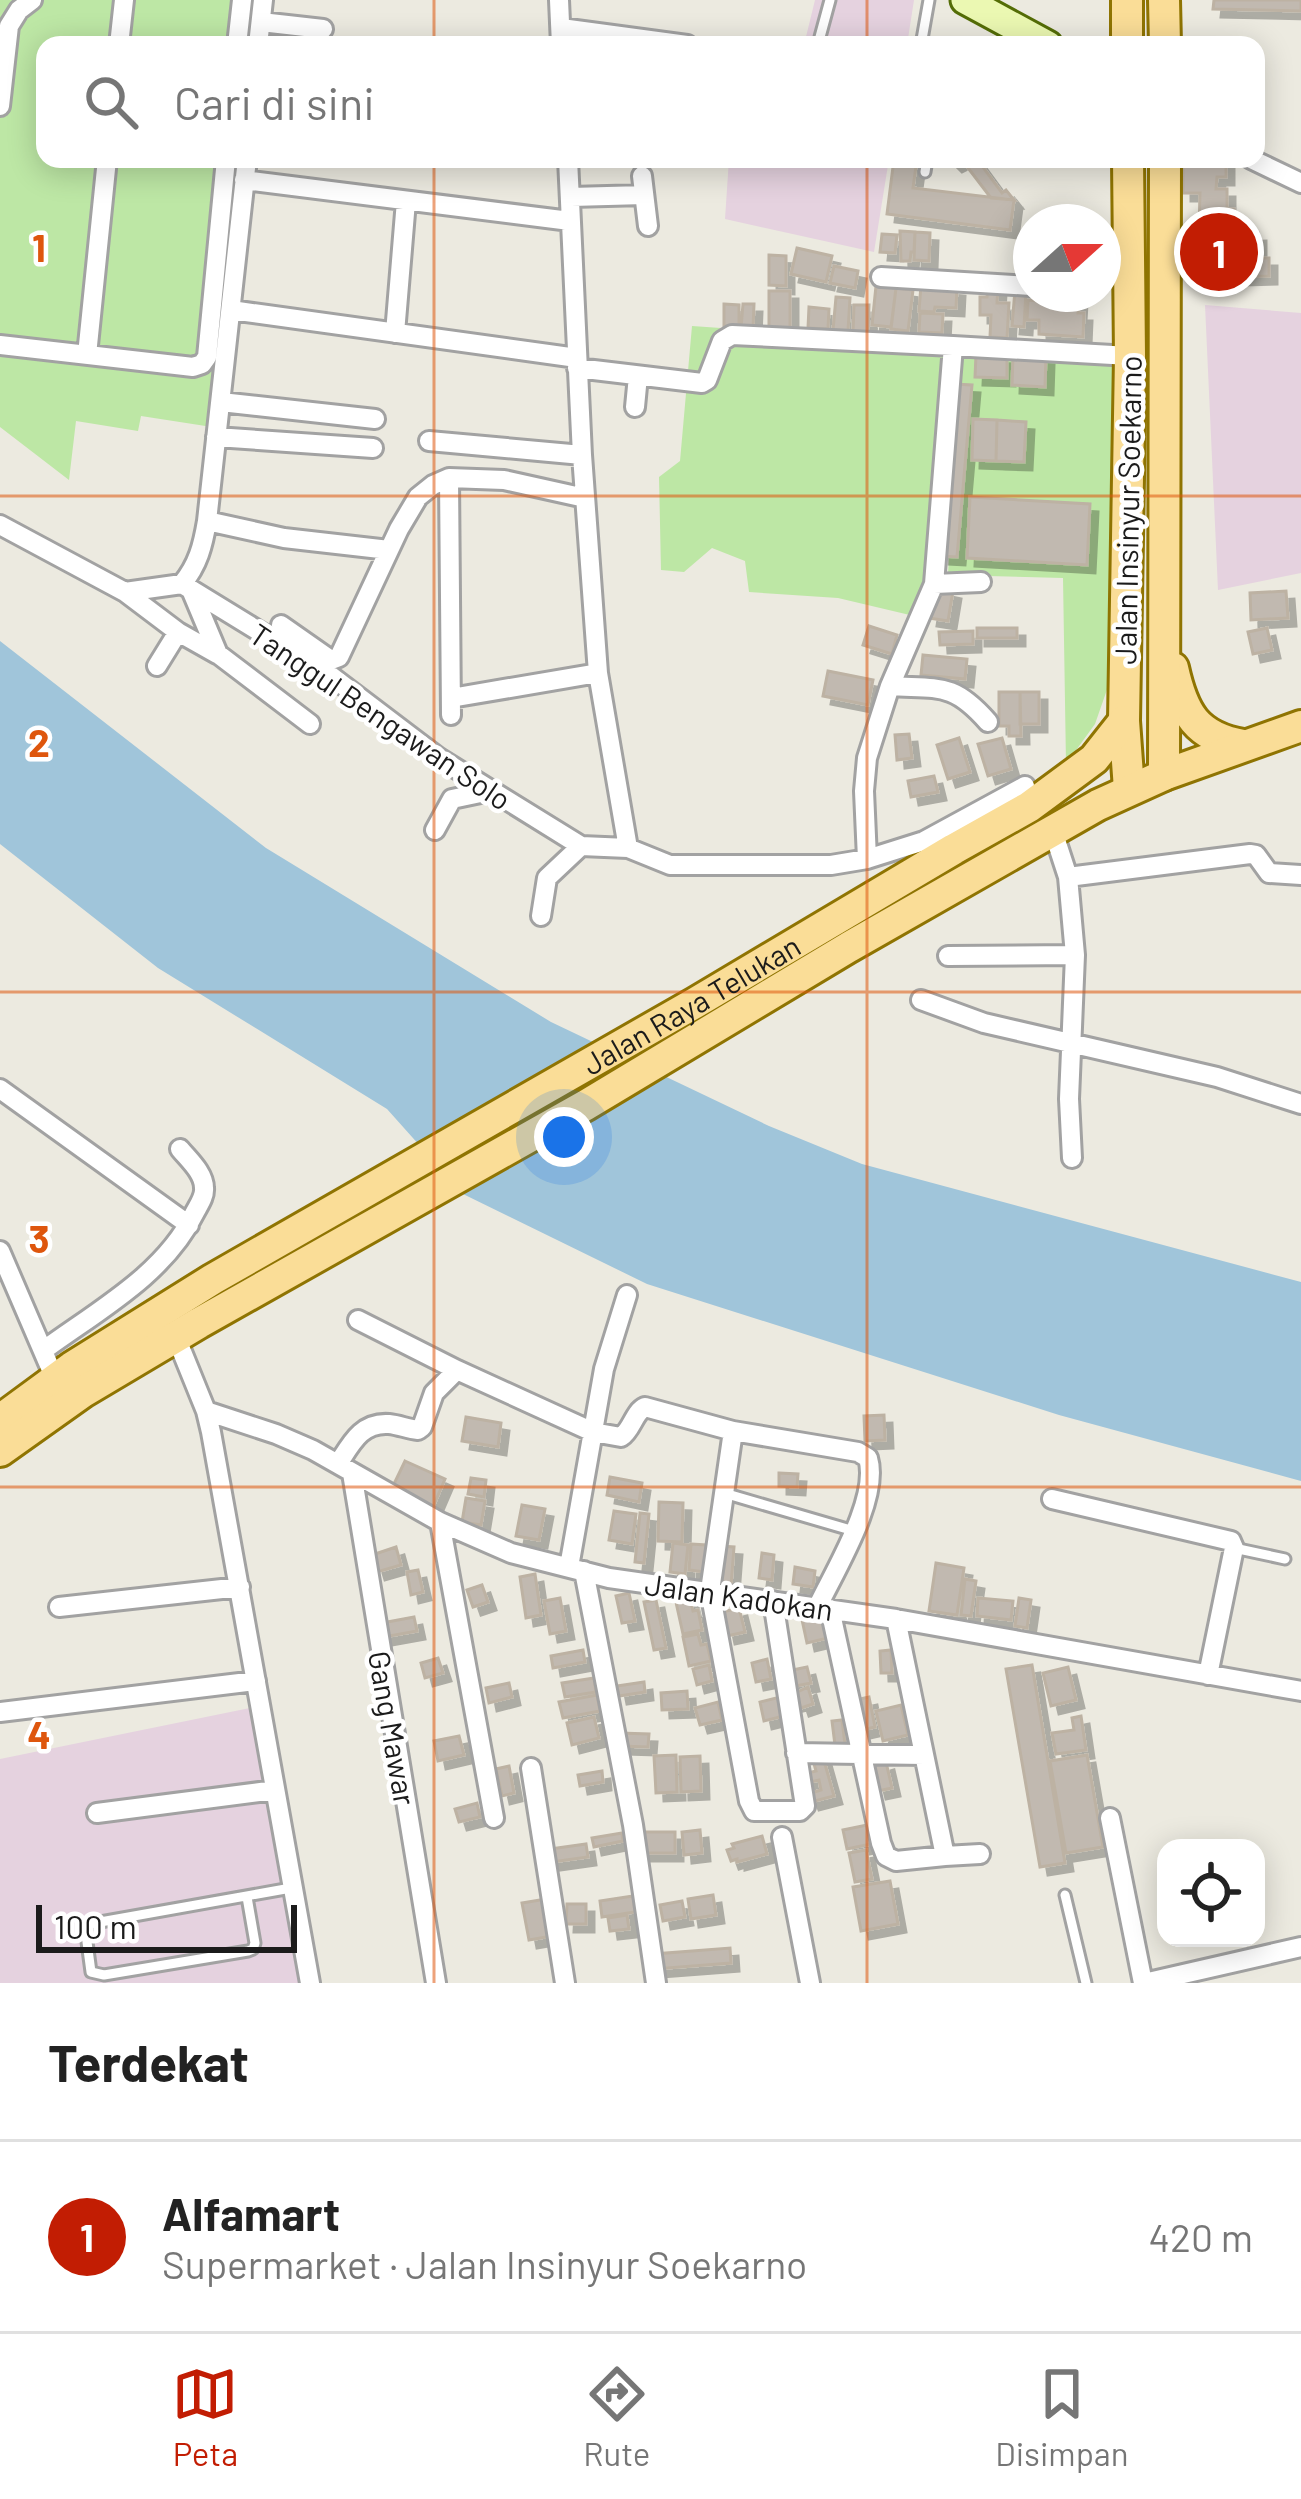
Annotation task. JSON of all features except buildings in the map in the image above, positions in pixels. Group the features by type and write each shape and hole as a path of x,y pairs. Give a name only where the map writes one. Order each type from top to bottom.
{"main road":[{"path":"965,0 1031,36"},
{"path":"1127,0 1127,36"},
{"path":"1164,0 1165,36"},
{"name":"Jalan Insinyur Soekarno","path":"1128,168 1122,291 1129,358 1124,721 1129,789"},
{"name":"Jalan Insinyur Soekarno","path":"1164,775 1166,168"},
{"path":"1164,334 1129,358 1164,379"},
{"path":"1166,641 1176,683 1199,728 1216,739 1243,745"},
{"name":"Jalan Raya Telukan","path":"0,1451 83,1392 176,1337 220,1293 820,928 1029,807 1094,759 1124,721"},
{"name":"Jalan Raya Telukan","path":"0,1420 49,1365 220,1293 586,1105 849,947 1129,789 1301,726"}],"street":[{"path":"0,106 8,26 32,0"},
{"path":"120,36 124,0"},
{"path":"239,36 242,0"},
{"path":"259,36 263,0"},
{"path":"559,0 561,36"},
{"path":"261,22 323,29"},
{"path":"1265,166 1301,183"},
{"path":"87,355 106,168"},
{"path":"0,345 193,367 205,361 225,168"},
{"path":"218,654 187,588 207,521 246,168"},
{"path":"569,168 598,673 628,848"},
{"path":"244,180 570,221"},
{"path":"571,197 643,185 648,226"},
{"path":"395,333 406,201"},
{"path":"881,278 1013,285"},
{"path":"231,310 702,383 722,341 732,335 1129,358"},
{"path":"867,859 867,758 890,686 934,584 953,346"},
{"path":"635,407 638,376"},
{"path":"221,403 375,419"},
{"path":"216,437 373,448"},
{"path":"428,441 582,455"},
{"path":"281,625 331,660 339,657 418,497 449,478 504,480 585,499"},
{"path":"449,478 451,707 598,673"},
{"path":"207,521 284,538 389,550"},
{"path":"0,525 125,592 310,724"},
{"path":"934,584 982,582"},
{"path":"125,592 187,588"},
{"name":"Tanggul Bengawan Solo","path":"187,588 327,674 439,758 581,846"},
{"path":"158,666 178,632"},
{"path":"890,686 954,691 988,722"},
{"path":"541,916 547,878 581,846 628,848 670,866 831,865 924,841 1025,786"},
{"path":"435,830 452,799 490,791"},
{"path":"1053,831 1068,878 1076,955 1069,1099 1072,1158"},
{"path":"1068,878 1250,854 1269,873 1301,875"},
{"path":"948,956 1076,955"},
{"path":"921,1000 984,1023 1217,1077 1301,1104"},
{"path":"0,1089 189,1225"},
{"path":"0,1251 49,1365 158,1264 189,1225 205,1186 180,1149"},
{"path":"627,1295 604,1369 576,1569 633,1825 656,1983"},
{"path":"358,1320 593,1432 621,1437 646,1407 733,1431 858,1452 868,1458 871,1487 824,1609 886,1856 896,1862 980,1854"},
{"path":"176,1337 206,1411 310,1983"},
{"path":"345,1469 357,1434 369,1427 422,1427 434,1393 457,1370"},
{"name":"Jalan Kadokan","path":"206,1411 313,1450 440,1522 511,1553 609,1578 896,1619 1139,1670 1208,1675 1301,1691"},
{"path":"733,1431 710,1591 748,1801 754,1811 806,1806 773,1601"},
{"name":"Gang Mawar","path":"345,1469 436,1983"},
{"path":"1052,1499 1226,1537 1234,1548 1208,1675"},
{"path":"440,1522 494,1818"},
{"path":"59,1606 240,1587"},
{"path":"896,1619 945,1856"},
{"path":"0,1712 256,1681"},
{"path":"796,1753 924,1755"},
{"path":"531,1768 565,1983"},
{"path":"97,1813 275,1790"},
{"path":"1110,1818 1144,1983 1301,1948"},
{"path":"782,1837 810,1983"}],"lane":[{"path":"820,36 830,0"},
{"path":"923,36 929,0"},
{"path":"925,172 926,168"},
{"path":"724,1493 854,1531"},
{"path":"1234,1548 1285,1559"},
{"path":"247,1897 254,1949 104,1975 91,1972 85,1927 89,1924 293,1888"},
{"path":"1065,1895 1086,1983"}],"shaded area":[{"path":"815,0 914,0 908,36 806,36"},
{"path":"728,168 888,168 874,252 725,219"},
{"path":"1205,305 1301,313 1301,573 1218,590"},
{"path":"260,1706 310,1983 0,1983 0,1759"}],"green space":[{"path":"0,0 255,0 251,36 36,36 36,168 238,168 212,427 141,416 138,431 76,421 69,480 0,427"},
{"path":"692,326 948,344 933,558 914,616 838,598 749,592 745,561 712,548 684,572 661,570 659,477 680,461"},
{"path":"960,345 1114,350 1118,658 1095,724 1066,764 1063,578 948,575"}],"water":[{"path":"0,641 266,848 551,1022 769,1126 862,1164 1301,1282 1301,1481 1059,1415 647,1284 463,1194 387,1109 158,968 0,844"}],"place":[{"name":"Alfamart","path":"1219,252"}]}
